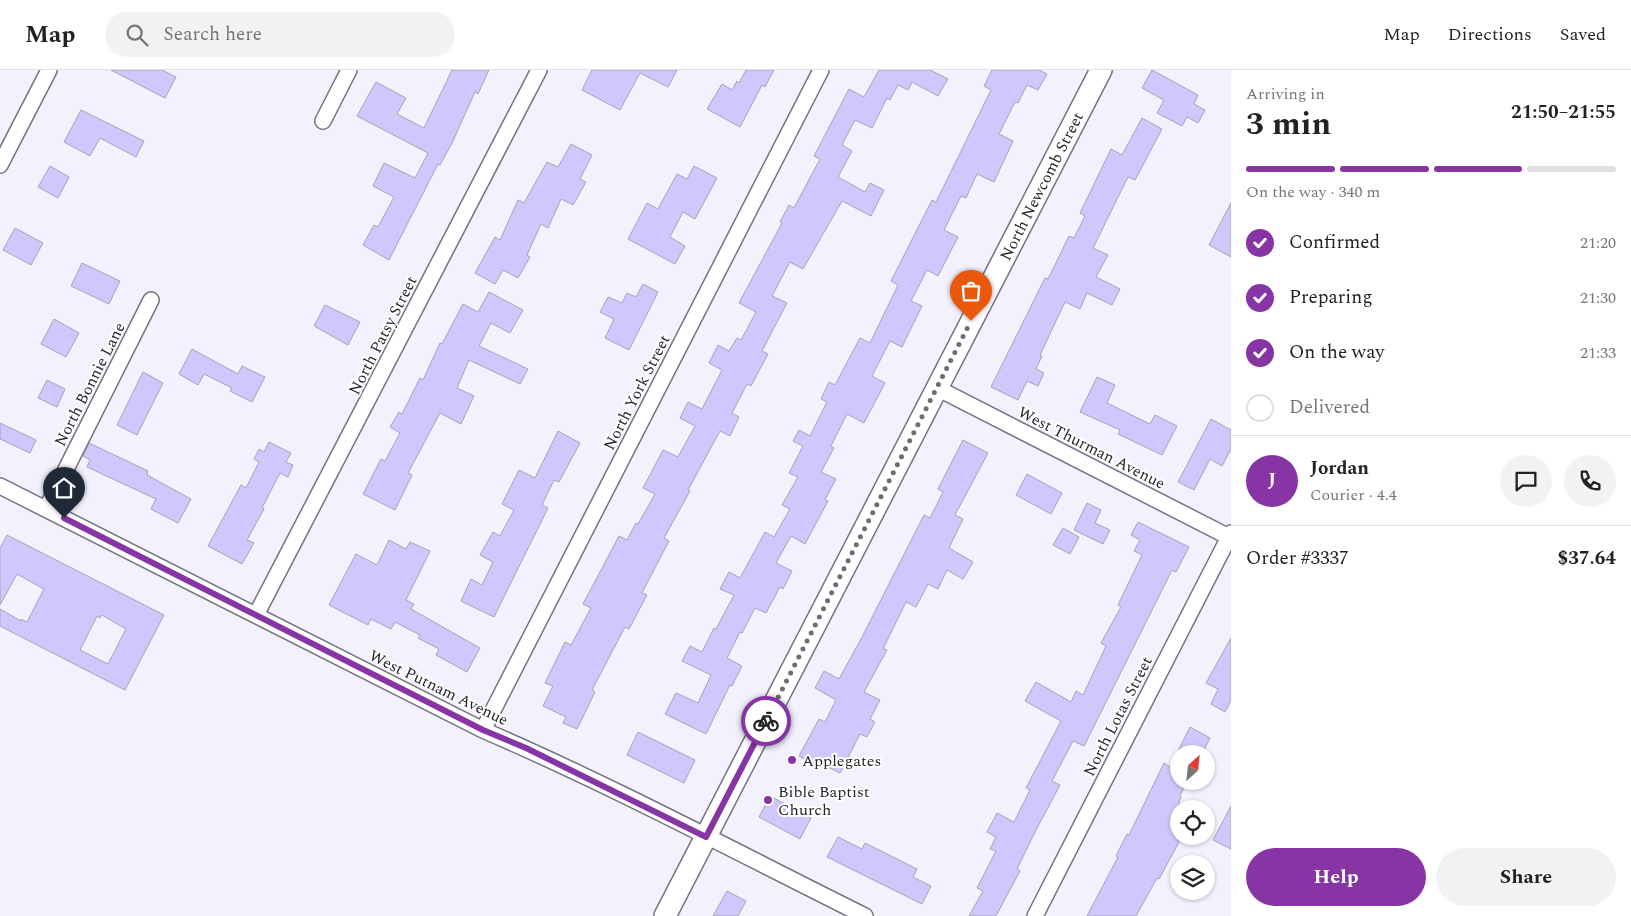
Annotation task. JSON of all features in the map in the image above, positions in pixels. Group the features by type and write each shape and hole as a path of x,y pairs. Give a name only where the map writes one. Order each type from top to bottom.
{"main road":[{"name":"North Newcomb Street","path":"666,916 1101,70"}],"street":[{"path":"0,164 49,70"},
{"path":"322,121 349,70"},
{"name":"North Patsy Street","path":"256,616 539,70"},
{"name":"North York Street","path":"483,730 821,70"},
{"name":"North Bonnie Lane","path":"46,509 151,300"},
{"name":"West Thurman Avenue","path":"937,388 1230,536"},
{"name":"West Putnam Avenue","path":"0,486 483,730 526,748 864,916"},
{"name":"North Lotas Street","path":"1035,916 1230,536"}],"building":[{"path":"111,70 162,70 176,77 165,98"},
{"path":"452,70 489,70 478,94 475,92 452,143 440,165 438,164 389,260 363,245 374,225 378,227 394,197 373,186 384,163 415,178 428,153 357,116 376,82 406,98 397,114 424,128"},
{"path":"592,70 677,70 668,87 640,73 620,110 582,90"},
{"path":"746,70 774,70 765,87 762,85 740,127 707,109 722,84 732,90 737,81 739,83"},
{"path":"879,70 930,70 948,79 938,96 912,82 908,90 898,85 890,100 887,98 872,128 855,120 842,145 852,151 838,177 865,192 870,183 884,190 871,216 842,201 803,269 790,262 772,296 787,303 762,351 768,354 751,386 747,384 732,413 739,417 730,436 720,431 688,490 690,491 664,538 669,541 642,593 647,595 629,629 625,627 592,690 595,692 577,729 563,723 566,717 543,706 553,686 545,683 565,642 571,645 591,608 583,604 619,536 627,540 655,494 643,488 663,450 678,457 695,426 680,418 688,402 702,409 722,370 709,363 718,345 729,351 737,338 741,340 756,312 739,303 782,223 780,222 789,205 794,208 820,159 814,156 849,89 864,97"},
{"path":"992,70 1039,70 1047,74 1038,90 1027,85 1018,103 1015,102 999,134 1013,141 994,182 977,174 966,198 961,196 944,230 958,237 938,276 927,270 911,301 922,306 902,347 890,341 872,376 885,383 864,423 847,414 831,446 834,448 821,472 836,479 825,500 828,501 805,544 791,536 776,563 792,571 783,589 780,587 766,613 755,608 742,633 740,632 727,658 742,666 732,686 730,685 706,734 665,714 676,693 698,703 711,675 682,661 690,646 702,652 734,595 720,589 729,572 740,578 765,532 774,537 790,509 782,505 798,477 789,473 803,446 793,441 799,430 810,436 827,402 821,399 829,382 835,385 860,338 870,343 898,285 891,281 932,200 936,202 991,90 984,86"},
{"path":"1152,70 1198,95 1194,104 1205,110 1198,123 1187,117 1182,126 1157,113 1164,100 1142,88"},
{"path":"81,110 144,141 136,157 100,138 90,156 64,142"},
{"path":"1142,118 1162,129 1135,180 1128,177 1093,248 1108,255 1096,277 1120,289 1112,305 1087,293 1080,309 1065,302 1040,355 1042,356 1036,369 1044,373 1038,386 1027,381 1018,400 991,387 1045,278 1048,279 1069,236 1074,238 1085,216 1080,213 1111,149 1122,155"},
{"path":"571,144 592,155 580,179 586,182 573,205 561,199 548,228 541,224 527,255 530,257 518,278 503,270 495,284 475,273 495,237 500,240 518,200 524,203 547,162 558,167"},
{"path":"50,166 69,177 58,198 38,187"},
{"path":"694,166 717,178 695,219 683,212 670,237 685,246 675,264 628,239 647,203 658,209 677,174 687,179"},
{"path":"1231,203 1231,257 1209,245"},
{"path":"15,228 43,243 31,265 3,250"},
{"path":"82,263 120,281 109,304 71,286"},
{"path":"643,284 658,292 629,350 605,338 614,319 600,312 608,297 622,303 627,293 636,297"},
{"path":"489,292 523,310 510,333 491,323 479,346 528,369 520,384 469,360 457,388 474,396 461,424 440,413 408,473 412,475 395,510 363,494 381,459 385,461 400,433 390,427 399,412 402,414 420,378 423,380 440,343 442,344 463,304 478,312"},
{"path":"325,305 360,322 348,345 314,326"},
{"path":"54,319 79,333 66,357 41,344"},
{"path":"192,349 238,374 242,366 265,377 252,402 230,391 232,388 204,374 198,385 179,374"},
{"path":"143,372 163,383 137,435 117,425"},
{"path":"1097,377 1115,385 1107,403 1150,424 1155,415 1177,426 1162,455 1118,434 1120,430 1080,412"},
{"path":"47,380 65,389 57,407 38,398"},
{"path":"1211,419 1231,430 1231,449 1222,466 1210,459 1194,490 1178,482"},
{"path":"0,423 36,440 30,453 0,439"},
{"path":"558,431 580,443 559,482 554,480 542,505 548,508 494,617 461,601 471,579 482,585 493,562 480,555 493,532 500,536 514,510 502,504 519,470 535,478"},
{"path":"963,440 988,453 955,515 963,519 949,548 973,562 963,579 947,570 938,589 928,584 916,607 906,602 883,649 887,650 864,692 880,700 870,719 875,722 867,737 860,734 840,773 820,763 818,766 799,756 819,719 825,722 836,700 815,688 824,671 839,679 924,515 930,518 943,492 938,489"},
{"path":"269,442 291,453 286,462 293,465 288,477 280,473 262,508 264,509 247,540 254,543 242,564 208,546 241,485 246,488 259,462 254,459 259,449 264,452"},
{"path":"89,443 148,471 147,475 191,499 178,523 151,509 156,499 87,467 90,460 83,456"},
{"path":"1027,474 1062,493 1051,514 1016,495"},
{"path":"1087,503 1101,510 1095,523 1110,530 1103,544 1074,530"},
{"path":"1138,522 1189,547 1176,572 1172,570 1084,746 1073,741 1052,781 1060,785 1035,832 1017,869 1020,871 996,916 969,916 983,891 977,888 996,851 990,849 996,837 987,832 997,813 1014,822 1030,790 1026,788 1061,721 1025,701 1036,682 1071,702 1076,691 1083,695 1106,646 1101,643 1121,607 1118,605 1142,555 1134,551 1140,540 1131,535"},
{"path":"1063,528 1079,537 1070,554 1053,545"},
{"path":"7,535 164,615 125,690 0,626 0,609 21,621 21,619 27,622 44,589 17,574 0,605 0,548","holes":["102,615 126,629 108,664 80,650 97,616 100,618"]},
{"path":"389,540 406,549 410,542 430,551 406,600 414,604 411,609 480,648 467,672 436,655 439,649 418,638 420,635 395,622 391,629 371,619 368,625 329,605 356,554 377,565"},
{"path":"1231,638 1231,700 1225,712 1211,704 1218,689 1206,683"},
{"path":"1190,727 1210,738 1206,745 1181,745"},
{"path":"638,732 695,760 684,783 627,755"},
{"path":"1164,763 1170,767 1170,790 1183,790 1180,800 1170,800 1170,845 1177,845 1136,916 1087,916 1118,857 1116,856 1127,834 1129,835"},
{"path":"770,796 811,818 800,839 759,817"},
{"path":"1231,806 1231,849 1215,841 1215,836"},
{"path":"838,837 862,849 865,843 917,869 913,877 931,886 922,904 827,857"},
{"path":"727,891 746,901 738,916 713,916"}],"way so far":[{"path":"766,721 971,321"}],"place":[{"name":"Applegates","path":"792,760"},
{"name":"Bible Baptist Church","path":"768,800"}],"route":[{"path":"64,518 483,730 526,748 706,837 766,721"}]}
